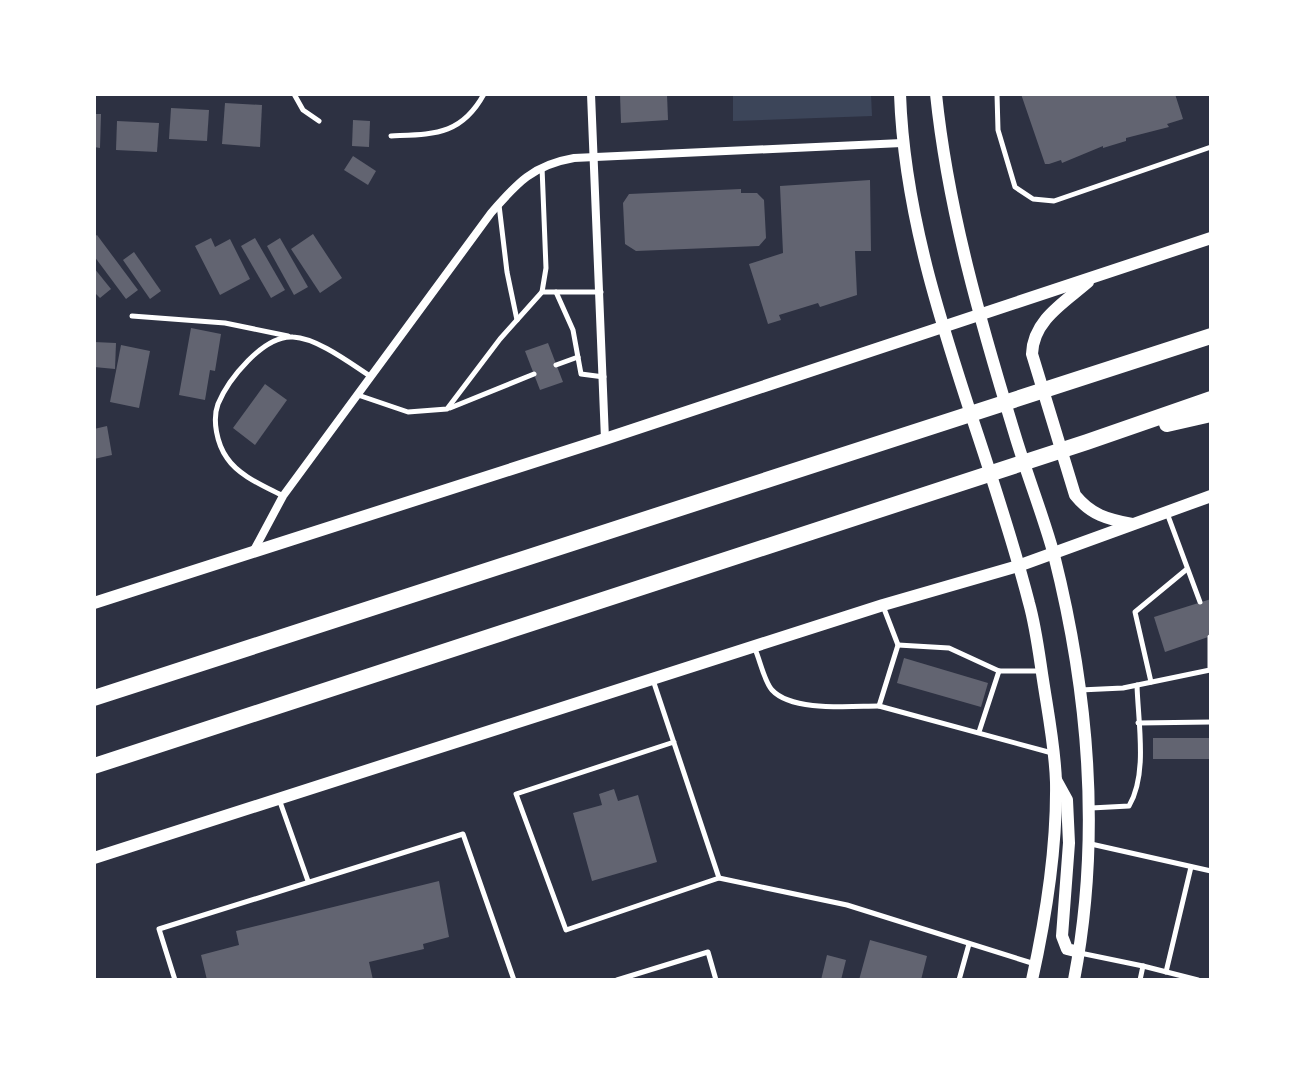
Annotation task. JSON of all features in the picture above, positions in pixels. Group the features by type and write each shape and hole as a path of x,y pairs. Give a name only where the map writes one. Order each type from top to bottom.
{"highway":[{"path":"94,698 1211,336"},
{"path":"94,766 1211,399"},
{"path":"1087,442 1211,414"}],"main road":[{"path":"900,94 902,143 916,228 1032,614 1041,671 1056,780 1052,848 1032,980"},
{"path":"936,94 943,159 981,314 995,370 1053,553 1071,635 1090,808 1087,899 1074,980"},
{"path":"94,603 605,439 1211,238"},
{"path":"1094,277 1042,322 1032,343 1032,354 1075,495 1086,509 1104,518 1132,524"},
{"path":"94,858 883,605 1018,566 1211,496"},
{"path":"1056,780 1067,800 1069,843 1062,936 1067,949 1079,952"}],"street":[{"path":"591,94 605,439"},
{"path":"253,553 283,496 520,180 558,161 594,157 902,143"}],"lane":[{"path":"294,94 303,110 319,121"},
{"path":"391,136 446,132 469,114 484,94"},
{"path":"997,94 998,130 1015,187 1033,199 1054,201 1211,147"},
{"path":"447,409 542,292 546,268 542,167"},
{"path":"499,204 507,272 517,320"},
{"path":"542,292 601,292"},
{"path":"556,292 573,330 581,374 604,377"},
{"path":"132,316 225,323 293,337 321,346 371,376"},
{"path":"283,496 250,478 227,459 216,435 217,406 248,359 270,341 293,337"},
{"path":"556,365 578,357"},
{"path":"357,395 408,412 447,409 534,374"},
{"path":"1166,511 1200,602"},
{"path":"1151,682 1135,612 1187,569"},
{"path":"879,706 898,645 883,605"},
{"path":"1079,690 1137,685 1210,670 1210,637"},
{"path":"898,645 949,648 999,671 1041,671"},
{"path":"754,646 772,690 791,701 809,705 879,706 1053,753"},
{"path":"979,732 999,671"},
{"path":"653,679 719,878"},
{"path":"1090,808 1129,806 1134,797 1139,764 1137,685"},
{"path":"1138,723 1211,722"},
{"path":"674,742 516,794 566,930 719,878 847,905 1036,964"},
{"path":"278,798 308,881"},
{"path":"175,980 159,929 463,834 514,980"},
{"path":"1089,843 1211,871"},
{"path":"1166,972 1191,867"},
{"path":"959,980 969,944"},
{"path":"617,980 708,952 716,980"},
{"path":"1079,952 1198,980"},
{"path":"1140,980 1143,966"}],"shaded area":[{"path":"733,94 871,94 872,116 733,121"}],"building":[{"path":"620,94 667,94 668,120 621,123"},
{"path":"1021,94 1175,94 1183,119 1167,124 1169,127 1126,138 1126,141 1103,146 1062,163 1061,160 1045,164"},
{"path":"225,103 262,105 260,147 222,144"},
{"path":"171,108 209,110 207,141 169,139"},
{"path":"94,114 101,114 100,148 94,147"},
{"path":"353,120 370,121 369,147 352,146"},
{"path":"117,121 159,123 157,152 116,150"},
{"path":"353,156 376,171 368,185 344,170"},
{"path":"870,180 871,251 855,251 857,295 820,307 818,303 779,315 781,320 768,324 749,264 783,253 780,186"},
{"path":"741,189 741,193 757,193 764,200 766,238 759,246 636,251 625,244 623,203 629,194"},
{"path":"313,234 342,278 320,293 291,249"},
{"path":"97,235 138,290 126,299 94,256 94,237"},
{"path":"211,238 215,247 230,239 250,279 220,295 195,246"},
{"path":"255,238 285,290 271,298 241,246"},
{"path":"280,238 308,287 294,295 267,246"},
{"path":"134,252 161,291 150,299 123,260"},
{"path":"94,268 111,289 100,298 94,292"},
{"path":"191,328 221,334 215,371 210,370 205,400 179,395"},
{"path":"94,342 116,343 115,369 94,367"},
{"path":"548,343 563,382 540,390 525,351"},
{"path":"121,345 150,351 139,408 110,402"},
{"path":"265,384 287,400 255,445 233,428"},
{"path":"107,426 112,455 94,459 94,429"},
{"path":"1211,599 1211,636 1165,652 1154,617"},
{"path":"904,658 988,683 981,707 897,683"},
{"path":"1153,738 1211,738 1211,759 1153,759"},
{"path":"614,789 618,801 638,795 657,862 592,881 573,813 602,805 599,794"},
{"path":"439,881 449,937 423,944 424,949 369,962 373,980 207,980 201,955 239,945 236,931"},
{"path":"870,940 927,956 921,980 859,980"},
{"path":"827,955 846,960 841,980 821,980"}]}
